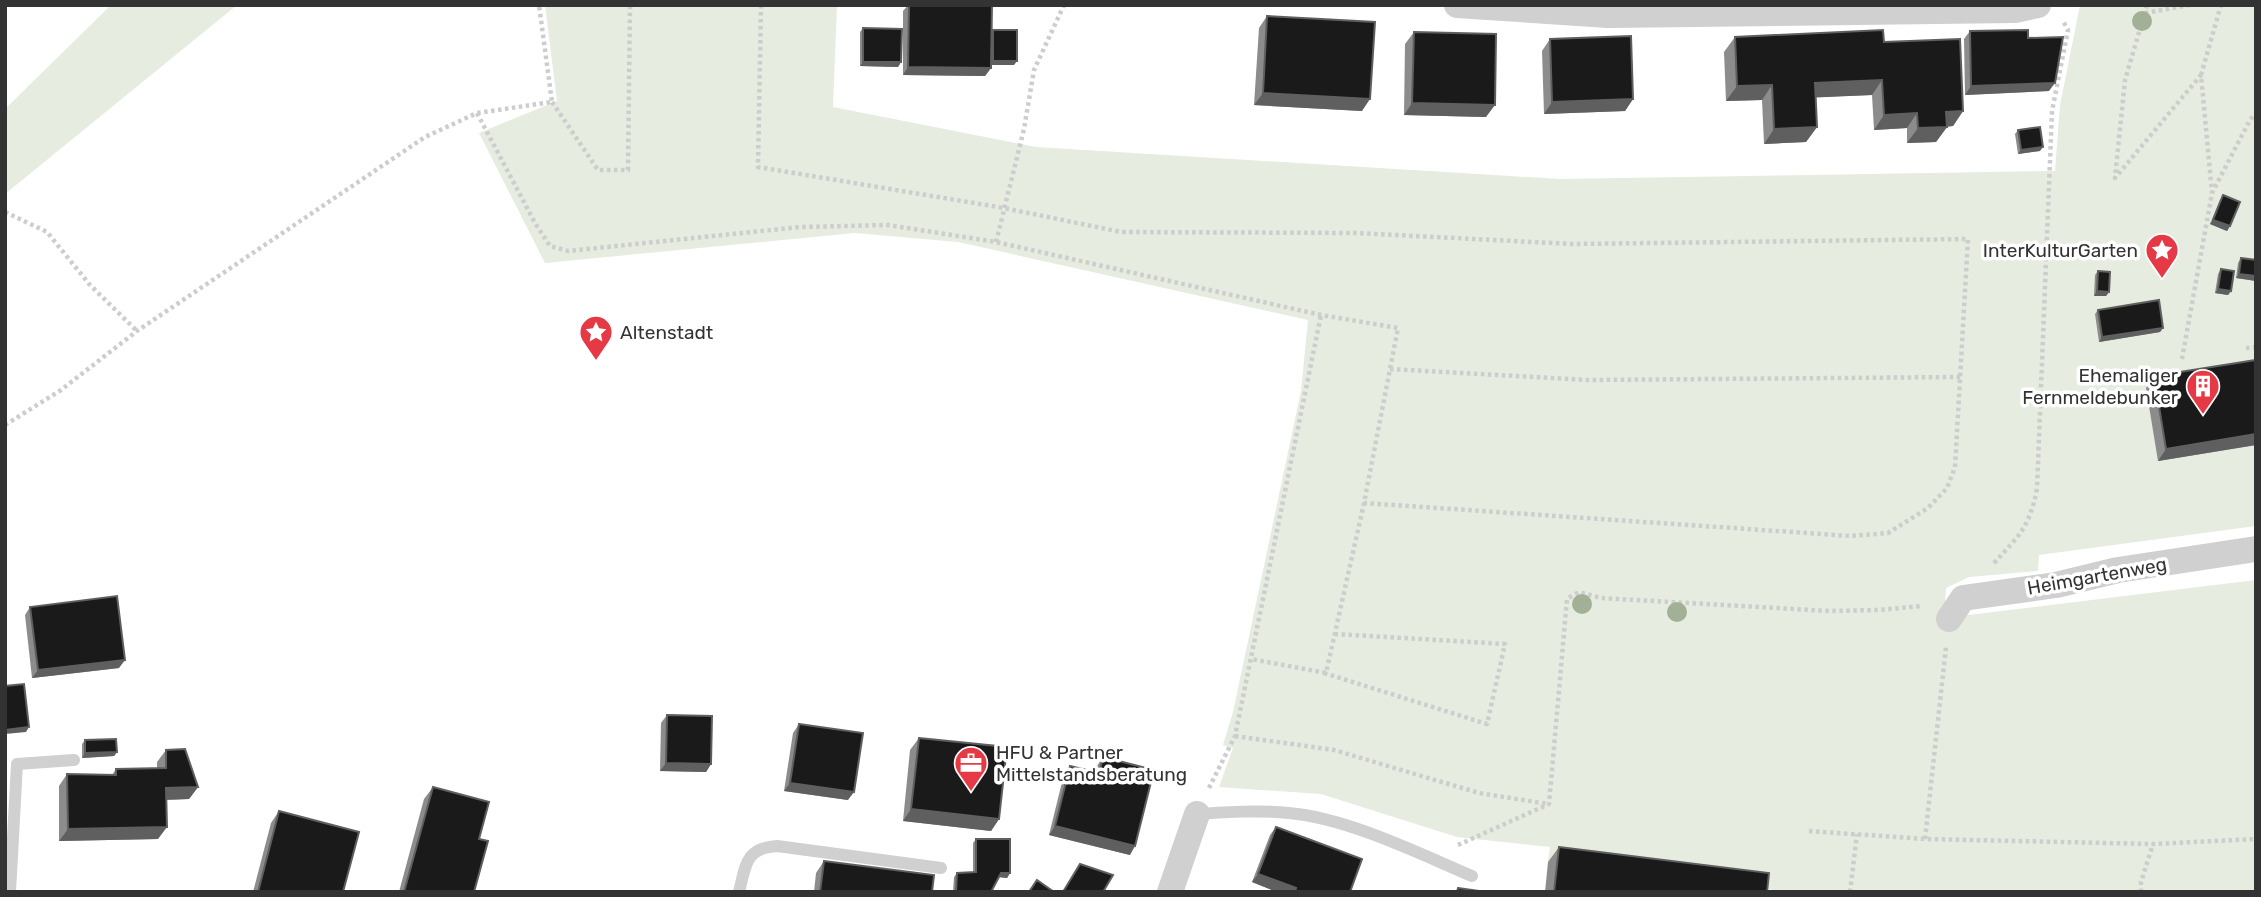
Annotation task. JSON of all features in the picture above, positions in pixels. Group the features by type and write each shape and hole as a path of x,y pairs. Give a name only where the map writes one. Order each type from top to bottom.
{"street":[{"path":"1457,5 1608,15 2048,9"},
{"name":"Heimgartenweg","path":"1956,608 2118,570 2256,549"},
{"path":"1170,892 1198,814"}],"lane":[{"path":"10,892 17,764 74,760"},
{"path":"1198,814 1291,813 1321,819 1380,837 1472,876"},
{"path":"739,892 750,856 754,851 765,847 777,846 941,868"}],"path":[{"path":"539,5 552,102 598,170 628,170 630,5"},
{"path":"761,5 758,167 1004,208 1121,232 1356,233 1572,244 1968,239 1955,467 1947,488 1928,508 1888,533 1851,536 1364,503"},
{"path":"996,242 1024,129 1034,71 1064,5"},
{"path":"2147,5 2124,80 2115,178 2201,75"},
{"path":"2145,12 2189,5"},
{"path":"2182,359 2212,192 2201,75 2221,5"},
{"path":"1925,839 1956,608 2026,526 2037,488 2052,111 2068,30 2048,9"},
{"path":"5,425 61,390 137,331 425,137 477,113 552,102"},
{"path":"477,113 550,246 568,251 800,227 888,225 996,242 1321,315 1398,328 1335,634 1326,673 1321,672"},
{"path":"2212,192 2256,113"},
{"path":"5,212 47,232 90,285 137,331"},
{"path":"1198,814 1235,736 1321,315"},
{"path":"2246,348 2256,347"},
{"path":"1390,369 1588,380 1961,377"},
{"path":"1549,804 1567,599 1579,592 1601,598 1829,611 1956,608"},
{"path":"1251,659 1321,672 1487,724 1505,644 1335,634"},
{"path":"1235,736 1334,750 1479,793 1549,804"},
{"path":"1479,836 1549,804"},
{"path":"1809,831 1925,839 2153,844 2256,839"},
{"path":"1850,892 1857,834"},
{"path":"2141,892 2141,882 2153,844"}],"shaded area":[{"path":"111,5 237,5 5,194 5,109"},
{"path":"545,5 837,5 833,107 1036,147 1560,179 2055,171 2060,105 2080,5 2256,5 2256,265 2236,278 2256,281 2256,370 2158,460 2256,445 2256,526 2039,555 2038,571 1969,577 1946,588 1944,618 2256,580 2256,892 1790,892 1548,862 1550,847 1457,837 1321,794 1219,787 1233,748 1223,745 1233,712 1301,391 1308,320 958,242 855,233 545,263 479,133 557,101"}],"building":[{"path":"909,5 992,5 991,68 908,67"},
{"path":"1267,16 1375,22 1370,99 1263,93"},
{"path":"863,28 902,29 901,62 863,62"},
{"path":"993,30 1017,30 1017,61 993,61"},
{"path":"1883,30 1884,42 1960,39 1963,111 1946,112 1947,127 1918,128 1917,113 1884,115 1882,80 1815,83 1817,127 1774,129 1772,85 1737,86 1735,37"},
{"path":"2028,30 2028,38 2063,37 2055,83 1971,86 1970,31"},
{"path":"1414,32 1496,34 1495,105 1412,103"},
{"path":"1631,36 1633,99 1552,102 1550,39"},
{"path":"2040,127 2043,147 2021,150 2018,130"},
{"path":"2223,195 2240,202 2230,226 2213,220"},
{"path":"2241,258 2256,260 2256,276 2239,274"},
{"path":"2221,269 2234,271 2231,291 2218,289"},
{"path":"2098,271 2110,272 2109,292 2097,291"},
{"path":"2159,300 2163,328 2102,337 2098,310"},
{"name":"Ehemaliger Fernmeldebunker","path":"2256,360 2256,434 2166,449 2154,376"},
{"path":"117,596 125,660 38,670 30,607"},
{"path":"24,684 29,727 5,730 5,686"},
{"path":"667,715 712,716 711,764 666,763"},
{"path":"799,724 863,733 854,792 790,783"},
{"path":"919,738 1007,747 999,819 911,809"},
{"path":"116,739 117,752 85,753 85,740"},
{"path":"185,749 198,787 166,788 167,827 68,829 67,774 116,775 116,769 166,768 166,750"},
{"path":"1103,757 1154,770 1135,846 1055,826 1070,766 1099,773"},
{"path":"433,787 489,802 479,839 488,841 474,892 404,892"},
{"path":"279,811 359,832 343,892 258,892"},
{"path":"1276,827 1362,859 1350,892 1295,892 1296,888 1258,874"},
{"path":"976,839 1010,839 1010,873 1001,873 991,892 956,892 957,873 976,872"},
{"path":"1559,847 1769,873 1767,892 1554,892"},
{"path":"824,861 934,875 932,892 820,892"},
{"path":"1080,864 1113,875 1103,892 1063,892"},
{"path":"1037,880 1054,892 1029,892"},
{"path":"1458,888 1486,892 1457,892"}],"place":[{"name":"InterKulturGarten","path":"2162,280"},
{"name":"Altenstadt","path":"596,362"},
{"name":"Ehemaliger Fernmeldebunker","path":"2203,416"},
{"name":"HFU & Partner Mittelstandsberatung","path":"971,793"}]}
